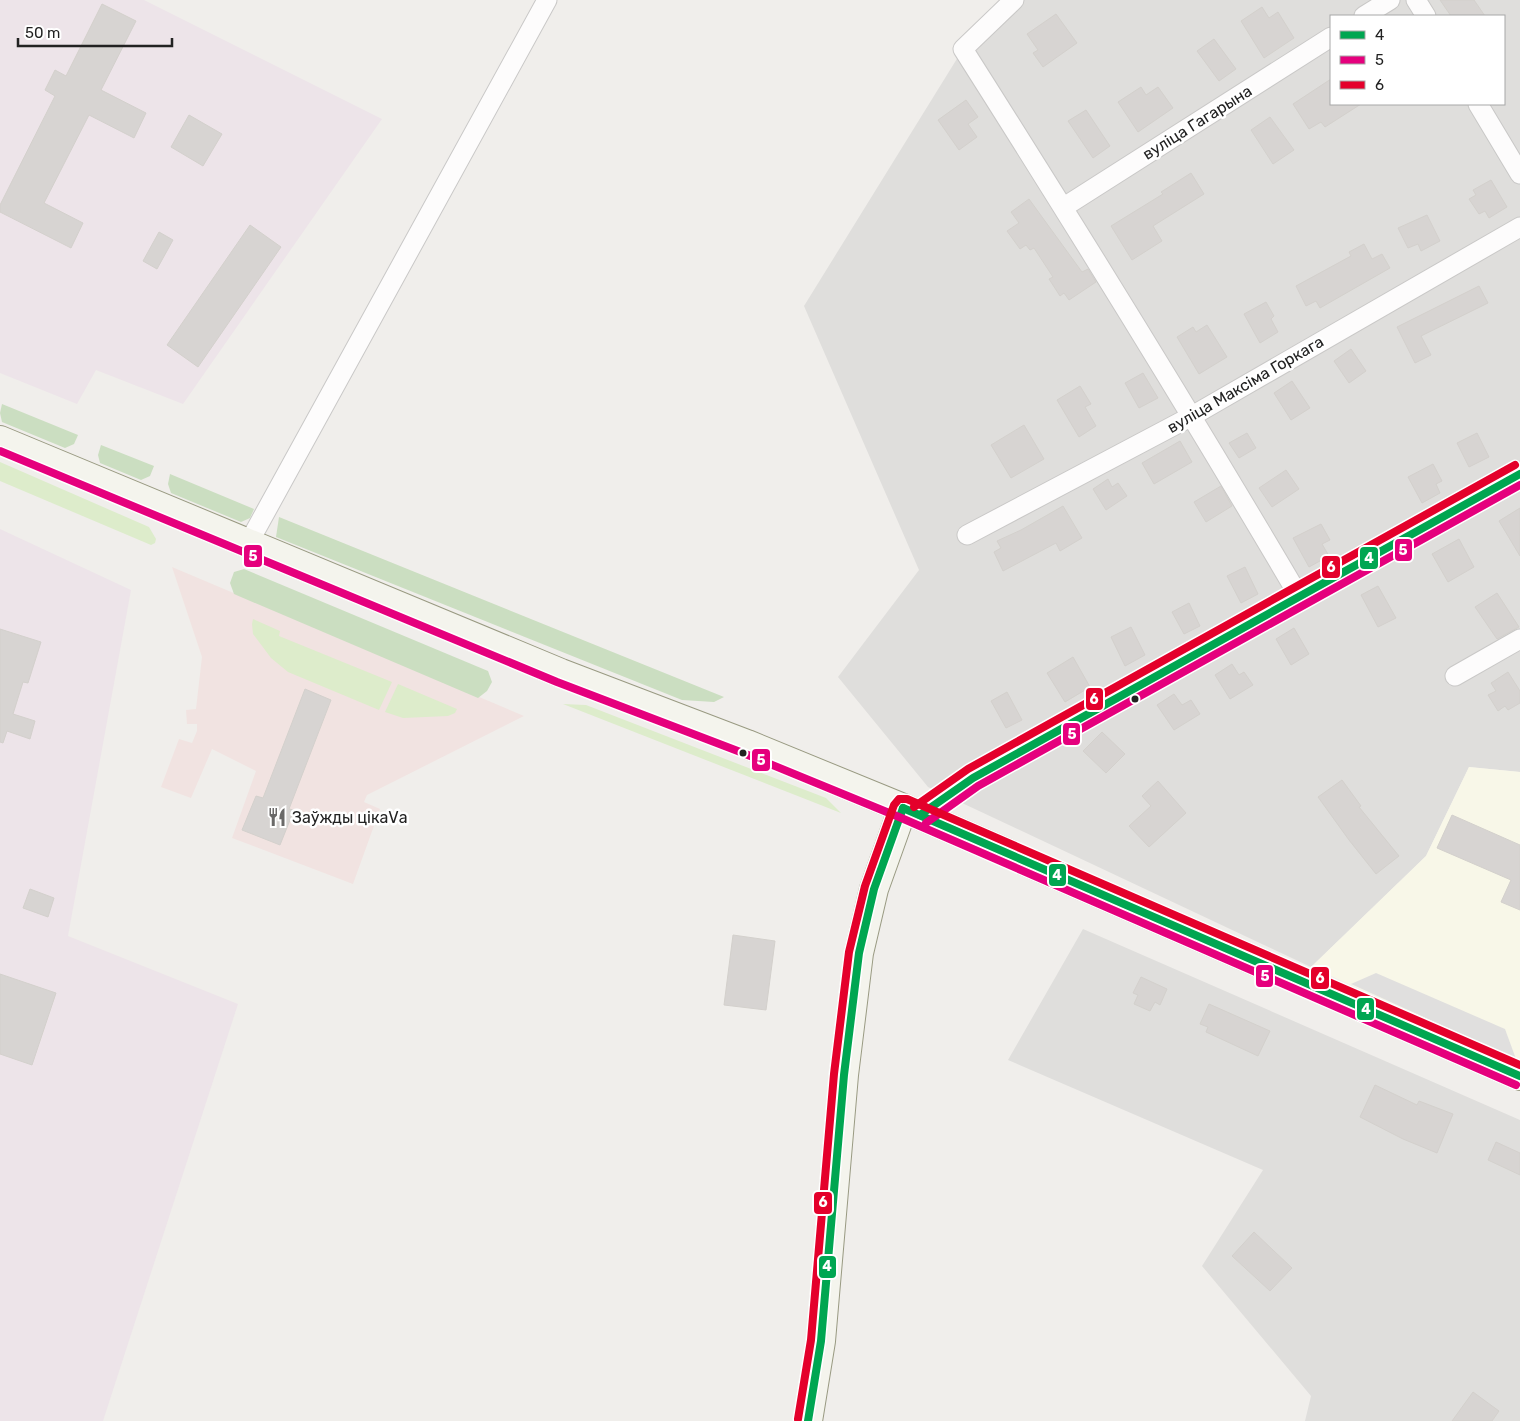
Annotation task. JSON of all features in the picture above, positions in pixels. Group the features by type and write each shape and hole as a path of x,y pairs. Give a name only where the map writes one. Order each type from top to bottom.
{"street":[{"path":"249,542 547,0"},
{"path":"1014,0 964,49 1064,207 1192,416 1300,598"},
{"path":"1366,15 1390,0"},
{"path":"1416,0 1425,15"},
{"name":"вуліца Гагарына","path":"1064,207 1330,38"},
{"path":"1479,105 1520,174"},
{"name":"вуліца Максіма Горкага","path":"967,535 1192,416 1520,227"},
{"path":"0,440 249,542 552,670 747,744 911,811 1520,1076"},
{"path":"808,1421 821,1341 844,1075 859,953 874,889 911,811 1300,598 1520,474"},
{"path":"1455,676 1520,639"}],"shaded area":[{"path":"0,0 144,0 382,119 183,404 96,370 77,404 0,373"},
{"path":"1014,0 1520,0 1520,772 1469,767 1426,856 1311,967 928,787 838,677 919,570 804,306 963,49"},
{"path":"0,529 131,590 68,936 238,1004 103,1421 0,1421"},
{"path":"172,567 524,716 367,795 364,802 380,809 353,884 232,838 256,771 212,749 191,798 161,787 179,739 192,743 197,731 197,724 187,724 186,710 196,709 202,657"},
{"path":"1469,767 1520,772 1520,1059 1516,1059 1311,967 1426,856"},
{"path":"1083,929 1520,1120 1520,1421 1305,1421 1311,1396 1202,1266 1263,1170 1008,1060"},
{"path":"1376,973 1505,1029 1516,1059 1351,984"}],"green space":[{"path":"2,404 78,435 74,444 65,448 2,422 0,413"},
{"path":"101,445 154,466 150,476 141,480 100,463 98,455"},
{"path":"0,462 149,527 156,539 155,543 151,545 0,481"},
{"path":"170,474 254,509 250,518 241,522 171,493 168,484"},
{"path":"279,517 724,697 714,702 682,700 276,537"},
{"path":"244,569 488,671 492,682 487,691 478,698 234,594 230,583 234,572"},
{"path":"253,619 280,631 279,636 392,682 379,710 288,672 271,658 253,634"},
{"path":"398,684 457,709 455,713 448,716 403,718 385,712"},
{"path":"563,704 586,705 826,798 841,813"}],"building":[{"path":"1440,0 1474,0 1484,15 1450,15"},
{"path":"102,4 136,21 101,90 146,113 134,138 89,115 44,203 83,223 71,248 0,212 0,205 55,96 45,90 55,70 66,76"},
{"path":"1262,7 1269,18 1278,12 1294,38 1264,58 1241,21"},
{"path":"1056,14 1077,43 1043,67 1033,53 1038,50 1027,34"},
{"path":"1214,39 1236,69 1219,81 1197,51"},
{"path":"1330,80 1330,105 1359,105 1325,127 1321,122 1309,129 1293,104"},
{"path":"1141,87 1146,95 1158,87 1173,108 1138,132 1118,102"},
{"path":"966,100 978,117 968,124 977,137 959,150 938,120"},
{"path":"1086,110 1110,146 1093,158 1068,121"},
{"path":"189,115 222,134 203,166 171,147"},
{"path":"1270,117 1294,150 1273,164 1251,130"},
{"path":"1191,173 1204,194 1153,226 1162,241 1132,260 1111,226 1163,194 1161,192"},
{"path":"1491,180 1507,207 1489,218 1485,211 1479,214 1469,199 1476,195 1473,190"},
{"path":"1029,199 1082,272 1088,269 1096,282 1069,300 1064,293 1060,296 1049,279 1053,277 1034,248 1030,250 1026,245 1020,249 1007,231 1019,223 1011,212"},
{"path":"1427,215 1440,241 1421,251 1418,244 1408,248 1398,228"},
{"path":"250,225 281,247 198,367 167,345"},
{"path":"159,232 173,240 157,269 143,261"},
{"path":"1364,244 1372,259 1382,254 1390,268 1320,308 1316,301 1306,306 1296,286 1351,256 1349,252"},
{"path":"1479,286 1488,303 1421,336 1431,355 1415,363 1397,327"},
{"path":"1266,302 1274,316 1271,319 1278,332 1260,343 1244,314"},
{"path":"1207,325 1227,357 1199,374 1177,337 1193,327 1196,332"},
{"path":"1351,349 1366,371 1349,383 1334,361"},
{"path":"1143,373 1158,398 1139,408 1125,383"},
{"path":"1292,381 1310,408 1291,420 1274,393"},
{"path":"1080,386 1091,404 1085,407 1096,426 1079,437 1057,400"},
{"path":"1024,425 1044,459 1011,478 991,445"},
{"path":"1247,433 1256,448 1239,458 1229,443"},
{"path":"1477,433 1489,457 1469,467 1457,443"},
{"path":"1180,441 1192,462 1154,484 1142,463"},
{"path":"1433,464 1442,481 1436,484 1440,493 1422,503 1408,477"},
{"path":"1286,470 1299,489 1272,507 1259,488"},
{"path":"1108,479 1112,487 1118,483 1127,496 1106,510 1093,489"},
{"path":"1221,486 1232,506 1206,522 1194,502"},
{"path":"1063,506 1082,538 1060,551 1056,543 1003,571 994,552 1001,548 997,541 1021,530"},
{"path":"1520,508 1520,556 1499,521"},
{"path":"1321,524 1330,540 1322,544 1329,556 1309,567 1293,538"},
{"path":"1459,539 1474,567 1448,582 1432,554"},
{"path":"1245,567 1258,594 1241,603 1227,576"},
{"path":"1378,586 1396,618 1378,627 1361,595"},
{"path":"1497,593 1519,627 1497,639 1475,607"},
{"path":"1189,603 1200,626 1184,634 1172,612"},
{"path":"1131,627 1145,655 1125,666 1111,637"},
{"path":"1294,628 1309,654 1291,665 1276,639"},
{"path":"0,629 41,642 28,683 23,682 13,714 35,721 30,739 7,731 3,743 0,742"},
{"path":"1073,657 1090,687 1065,702 1047,673"},
{"path":"1232,664 1239,675 1244,672 1253,685 1230,699 1215,675"},
{"path":"1508,672 1520,691 1520,703 1508,710 1505,706 1498,711 1488,695 1496,691 1491,683"},
{"path":"305,689 331,700 289,809 294,810 280,845 242,830 256,796 263,798"},
{"path":"1007,692 1022,720 1006,728 991,701"},
{"path":"1174,694 1182,705 1191,700 1200,714 1174,730 1157,705"},
{"path":"1102,732 1125,754 1106,773 1083,751"},
{"path":"1342,780 1361,806 1359,807 1399,856 1376,874 1318,797"},
{"path":"1158,781 1186,813 1149,847 1129,826 1151,806 1142,796"},
{"path":"1452,815 1520,845 1520,910 1501,902 1511,880 1437,848"},
{"path":"30,889 54,898 48,917 23,908"},
{"path":"733,935 775,941 766,1010 724,1005"},
{"path":"0,974 56,993 32,1065 0,1054"},
{"path":"1141,977 1167,989 1160,1005 1155,1002 1150,1011 1134,1004 1138,995 1133,993"},
{"path":"1209,1004 1270,1031 1258,1056 1206,1032 1208,1027 1200,1024"},
{"path":"1375,1085 1417,1105 1419,1101 1453,1114 1437,1153 1403,1139 1360,1117"},
{"path":"1496,1142 1520,1153 1520,1175 1488,1160"},
{"path":"1254,1232 1292,1268 1270,1291 1232,1256"},
{"path":"1473,1392 1499,1411 1492,1421 1452,1421"}],"transit line":[{"name":"5","path":"0,451 557,682 743,753 899,817 1516,1085"},
{"name":"6","path":"914,807 968,769 1515,465"},
{"name":"4","path":"920,815 973,778 1520,474"},
{"name":"5","path":"926,823 978,786 1520,485"},
{"name":"6","path":"798,1419 811,1340 834,1074 849,952 865,886 894,805 899,799 907,799 1520,1065"},
{"name":"4","path":"903,808 1520,1076"},
{"name":"4","path":"808,1421 821,1341 844,1075 859,953 874,889 903,808"}],"place":[{"name":"Заўжды цікаVа","path":"277,817"}]}
